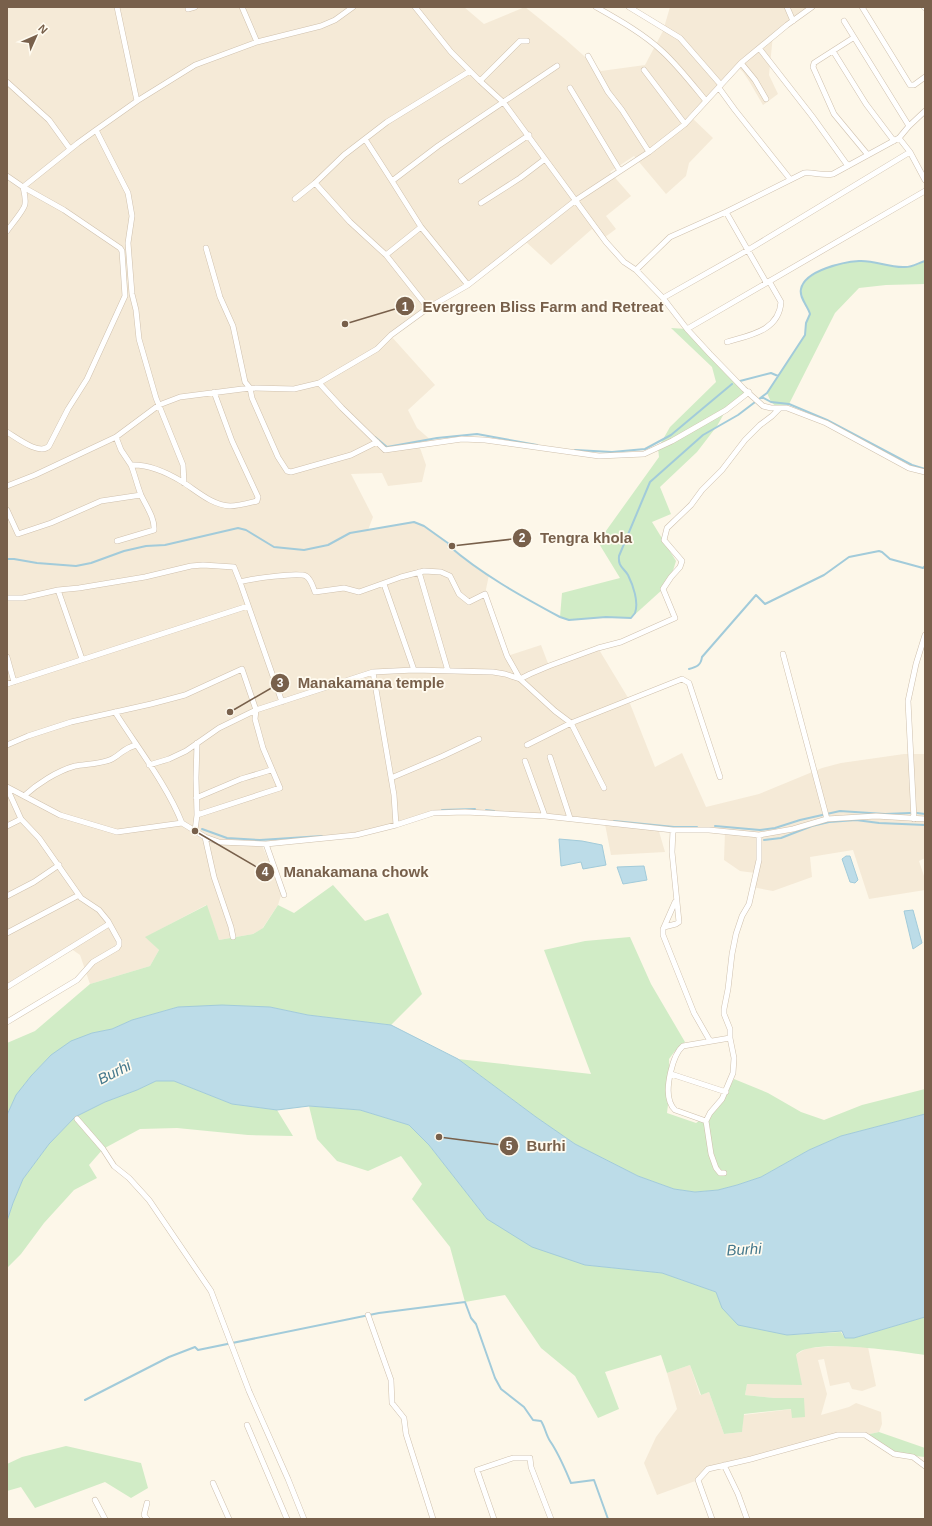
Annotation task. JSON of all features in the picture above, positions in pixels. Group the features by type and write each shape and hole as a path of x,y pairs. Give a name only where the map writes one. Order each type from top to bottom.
{"street":[{"path":"117,7 137,101"},
{"path":"188,9 195,7"},
{"path":"242,7 257,42"},
{"path":"23,187 96,130 137,101 195,65 257,42 321,26 335,20 353,7"},
{"path":"415,7 451,52 504,103 529,135 606,242 624,262 636,270 663,298 687,329 744,389 766,408 787,408 826,422 909,468 925,472"},
{"path":"596,7 652,43 687,77 706,101"},
{"path":"629,7 680,38 720,86 735,110 790,179"},
{"path":"787,7 793,21"},
{"path":"7,486 35,475 116,438 159,405 180,397 250,388 294,389 319,383 377,349 391,335 428,308 468,284 576,200 649,152 685,124 741,64 759,48 812,7"},
{"path":"862,7 910,84 914,85 925,77"},
{"path":"844,21 909,126"},
{"path":"854,38 814,63 813,67 834,114 868,155"},
{"path":"480,81 520,41 527,41"},
{"path":"759,48 812,116 848,166"},
{"path":"833,51 866,104 897,140 910,152 925,180"},
{"path":"588,56 608,92 622,110 649,152"},
{"path":"741,64 755,80 766,99"},
{"path":"392,181 438,146 557,66"},
{"path":"644,70 685,124"},
{"path":"295,199 315,183 344,155 388,122 470,71"},
{"path":"7,82 49,120 70,149"},
{"path":"570,88 620,170"},
{"path":"636,270 670,237 726,212 804,173 809,172 827,175 833,174 897,140 925,111"},
{"path":"96,130 128,193 132,216 128,243 132,294 136,310 139,339 159,405 183,465 184,483"},
{"path":"460,181 529,135"},
{"path":"365,139 422,226 468,284"},
{"path":"663,298 748,250 910,152"},
{"path":"481,203 520,178 545,159"},
{"path":"7,176 23,187 64,210 120,248 122,251 125,296 87,379 68,410 49,446 44,450 37,449 7,432"},
{"path":"315,183 350,222 386,255 428,308"},
{"path":"7,231 24,208 26,202 23,187"},
{"path":"687,329 925,191"},
{"path":"726,212 781,302 778,317 773,324 754,334 727,342"},
{"path":"386,255 422,226"},
{"path":"206,248 220,297 233,326 245,382 250,388 252,398 278,457 287,471 291,472 351,455 377,442"},
{"path":"319,383 385,450 462,439 477,439 599,456 644,454 672,441 726,410 749,392"},
{"path":"132,465 142,464 162,471 184,483 203,496 222,505 230,506 257,501 258,496 232,441 214,392"},
{"path":"149,765 169,759 219,728 256,710 374,672 414,670 493,672 520,679 546,669 549,666 598,648 621,642 675,618 663,589 680,567 682,561 664,540 667,528 691,505 702,490 722,470 745,440 779,409"},
{"path":"116,438 121,450 132,465 141,495 150,512 154,527 154,530 117,541"},
{"path":"7,510 18,534 51,523 101,501 141,495"},
{"path":"7,598 23,598 58,590 79,588 203,565 234,567 282,702"},
{"path":"240,582 251,579 298,574 306,576 311,582 315,592 344,588 359,592 401,577 424,571 440,572 450,576 459,594 469,602 485,594 507,656 520,679 555,711 571,723 604,788"},
{"path":"419,572 448,672"},
{"path":"384,584 414,670"},
{"path":"58,590 82,659"},
{"path":"7,684 248,606"},
{"path":"914,819 912,751 908,723 908,701 916,664 925,635"},
{"path":"782,654 827,816"},
{"path":"7,657 14,682"},
{"path":"7,745 28,736 71,722 185,695 242,669 256,710 255,719 260,738 271,770 280,788 197,815"},
{"path":"374,672 391,778 396,825"},
{"path":"527,745 571,723 682,679 689,683 720,777"},
{"path":"115,712 149,765 182,823 205,837 219,842 266,844 356,835 396,825 433,813 465,812 545,816 673,830 709,830 759,835 793,829 827,816 876,816 925,819"},
{"path":"391,778 443,756 479,738"},
{"path":"195,831 197,815 197,743"},
{"path":"24,796 60,772 74,767 112,759 126,748 136,745"},
{"path":"550,757 570,818"},
{"path":"525,761 545,816"},
{"path":"196,798 241,779 271,770"},
{"path":"7,1022 77,980 92,962 117,948 119,941 99,910 79,895 39,838 21,819 7,788 60,815 117,832 182,823"},
{"path":"7,826 21,819"},
{"path":"664,927 679,922 672,852 673,830"},
{"path":"724,1173 720,1173 716,1168 711,1154 706,1121 710,1113 718,1105 726,1092 733,1073 734,1058 730,1038 730,1029 724,1014 724,1009 736,934 742,916 749,904 759,860 759,835"},
{"path":"205,837 214,877 233,937"},
{"path":"266,844 284,895"},
{"path":"7,896 34,882 59,865"},
{"path":"7,933 79,895"},
{"path":"676,901 663,929 664,935 694,1013 710,1041"},
{"path":"7,987 109,924"},
{"path":"706,1121 675,1110 670,1102 669,1093 673,1062 680,1048 683,1046 730,1038"},
{"path":"671,1074 726,1092"},
{"path":"77,1119 103,1149 114,1166 129,1178 149,1200 211,1291 249,1391 304,1519"},
{"path":"368,1315 391,1380 392,1403 404,1418 406,1434 433,1519"},
{"path":"247,1425 287,1519"},
{"path":"712,1519 698,1480 708,1469 751,1459 838,1435 865,1435 894,1454 913,1456 925,1466"},
{"path":"494,1519 477,1470 513,1458 530,1458 531,1467 551,1519"},
{"path":"724,1465 738,1494 747,1519"},
{"path":"213,1483 229,1519"},
{"path":"95,1500 105,1519"},
{"path":"147,1503 144,1515 147,1519"}],"shaded area":[{"path":"7,7 464,7 484,24 525,7 565,39 601,71 645,65 663,31 670,7 810,7 773,35 769,75 778,94 763,105 743,72 737,66 689,115 713,138 689,163 686,176 666,194 634,156 610,172 631,196 606,216 616,229 601,240 592,229 551,265 525,241 468,285 391,336 435,385 408,410 417,428 433,442 419,445 426,465 422,482 388,486 382,473 351,474 373,517 368,530 414,522 435,533 464,559 489,575 485,594 507,656 541,645 549,666 598,648 627,696 655,767 682,753 706,807 759,794 822,768 841,763 904,754 925,754 925,858 919,861 925,879 925,890 869,899 853,850 810,857 812,877 773,891 752,887 755,873 740,871 724,860 725,832 658,828 665,852 611,855 605,824 465,812 433,813 356,835 261,843 282,892 278,905 262,929 253,934 219,940 206,905 146,937 159,950 150,966 90,984 80,955 70,948 7,985"},
{"path":"840,1346 868,1347 876,1386 862,1391 852,1389 849,1382 830,1386 824,1359 818,1360 827,1394 821,1415 849,1407 856,1403 881,1412 882,1424 879,1432 865,1435 838,1435 708,1469 698,1480 657,1495 644,1463 656,1437 677,1409 667,1373 690,1365 700,1395 709,1392 724,1434 742,1432 743,1415 792,1409 774,1398 745,1395 747,1384 807,1348","holes":["792,1409 805,1417 792,1417"]}],"green space":[{"path":"925,260 925,284 886,285 859,288 835,313 787,408 779,409 771,402 767,393 805,335 806,323 810,314 804,303 801,289 811,277 827,268 846,262 862,261 911,267"},
{"path":"671,328 687,329 749,392 726,410 717,426 697,452 660,487 671,514 652,522 676,561 671,577 663,589 631,618 606,617 569,620 560,617 562,593 620,578 598,542 659,457 658,448 670,427 716,382 712,367"},
{"path":"333,885 365,921 388,913 422,994 391,1025 308,1015 270,1007 178,1007 132,1020 112,1029 92,1033 51,1055 31,1076 16,1095 7,1115 7,1043 35,1031 90,984 150,966 159,950 145,937 207,905 219,940 253,934 263,928 278,905 294,913"},
{"path":"630,937 651,984 685,1042 669,1059 670,1088 667,1113 696,1123 718,1108 734,1079 768,1093 801,1112 824,1120 862,1105 925,1089 925,1114 841,1136 809,1150 761,1177 718,1190 695,1192 674,1189 638,1176 575,1144 458,1059 591,1074 544,950 585,941"},
{"path":"156,1081 174,1081 232,1104 277,1110 293,1136 248,1135 177,1128 140,1129 103,1149 89,1165 97,1178 74,1190 44,1223 21,1254 7,1268 7,1221 13,1203 23,1179 49,1144 75,1117 105,1102"},
{"path":"309,1106 360,1110 409,1125 429,1145 487,1219 585,1265 662,1273 716,1292 722,1308 787,1335 841,1332 845,1338 854,1338 925,1317 925,1355 837,1346 804,1350 796,1355 802,1385 747,1384 745,1395 774,1398 804,1398 805,1417 792,1418 791,1409 744,1414 742,1432 724,1434 709,1392 701,1395 690,1365 667,1373 661,1355 605,1372 619,1409 598,1418 575,1376 541,1348 505,1295 465,1302 450,1247 412,1199 422,1184 401,1156 368,1171 337,1161 317,1139"},
{"path":"879,1432 925,1448 925,1457 894,1454 865,1435"},
{"path":"66,1446 141,1463 148,1488 131,1498 105,1482 35,1508 21,1487 7,1491 7,1464 22,1457"}],"water":[{"path":"559,839 602,845 606,865 583,869 581,862 561,866"},
{"path":"846,856 850,856 858,880 855,883 850,882 842,859"},
{"path":"644,866 647,880 623,884 617,867"},
{"path":"913,910 922,943 913,949 904,911"},
{"path":"222,1005 270,1007 308,1015 391,1025 458,1059 575,1144 638,1176 674,1189 695,1192 718,1190 737,1185 761,1177 809,1150 841,1136 925,1114 925,1317 854,1338 845,1338 842,1331 787,1335 738,1325 722,1308 716,1292 662,1273 585,1265 532,1247 487,1219 429,1145 409,1125 360,1110 309,1106 277,1110 232,1104 174,1081 156,1081 105,1102 75,1117 49,1144 23,1179 7,1221 7,1115 16,1095 31,1076 51,1055 71,1041 92,1033 112,1029 132,1020 178,1007"}],"waterway":[{"path":"7,559 76,566 91,563 124,551 146,546 165,545 238,528 246,530 274,547 304,550 328,545 350,533 414,522 424,526 452,546 448,545 474,566 516,593 560,617 569,620 606,617 631,618 636,609 635,594 628,575 620,565 619,556 650,482 703,435 738,415 767,393 805,335 806,323 810,314 801,296 801,289 804,282 817,272 844,263 865,261 899,267 908,267 925,261"},
{"path":"740,381 771,373 778,376"},
{"path":"575,450 612,452 645,449 671,435 732,384"},
{"path":"762,397 771,402 789,404 827,420 912,465 925,469"},
{"path":"375,437 387,447 437,438 477,434 537,445"},
{"path":"689,669 700,664 702,657 756,595 765,604 824,575 849,557 879,551 890,559 923,568 925,566"},
{"path":"442,810 475,809"},
{"path":"486,810 494,811"},
{"path":"715,826 760,830 775,828 800,820 840,811 885,814 910,813"},
{"path":"917,813 925,814"},
{"path":"764,840 781,838 812,826 829,822 856,820 879,823 925,825"},
{"path":"614,821 674,827 697,827"},
{"path":"202,829 227,838 260,840 322,836"},
{"path":"85,1400 169,1357 195,1347 198,1350 379,1313 465,1302 471,1318 476,1324 495,1378 501,1389 524,1407 533,1420 541,1421 571,1483 594,1480 608,1519"}],"place":[{"name":"Evergreen Bliss Farm and Retreat","path":"345,324"},
{"name":"Tengra khola","path":"452,546"},
{"name":"Manakamana temple","path":"230,712"},
{"name":"Manakamana chowk","path":"195,831"},
{"name":"Burhi","path":"439,1137"}]}
